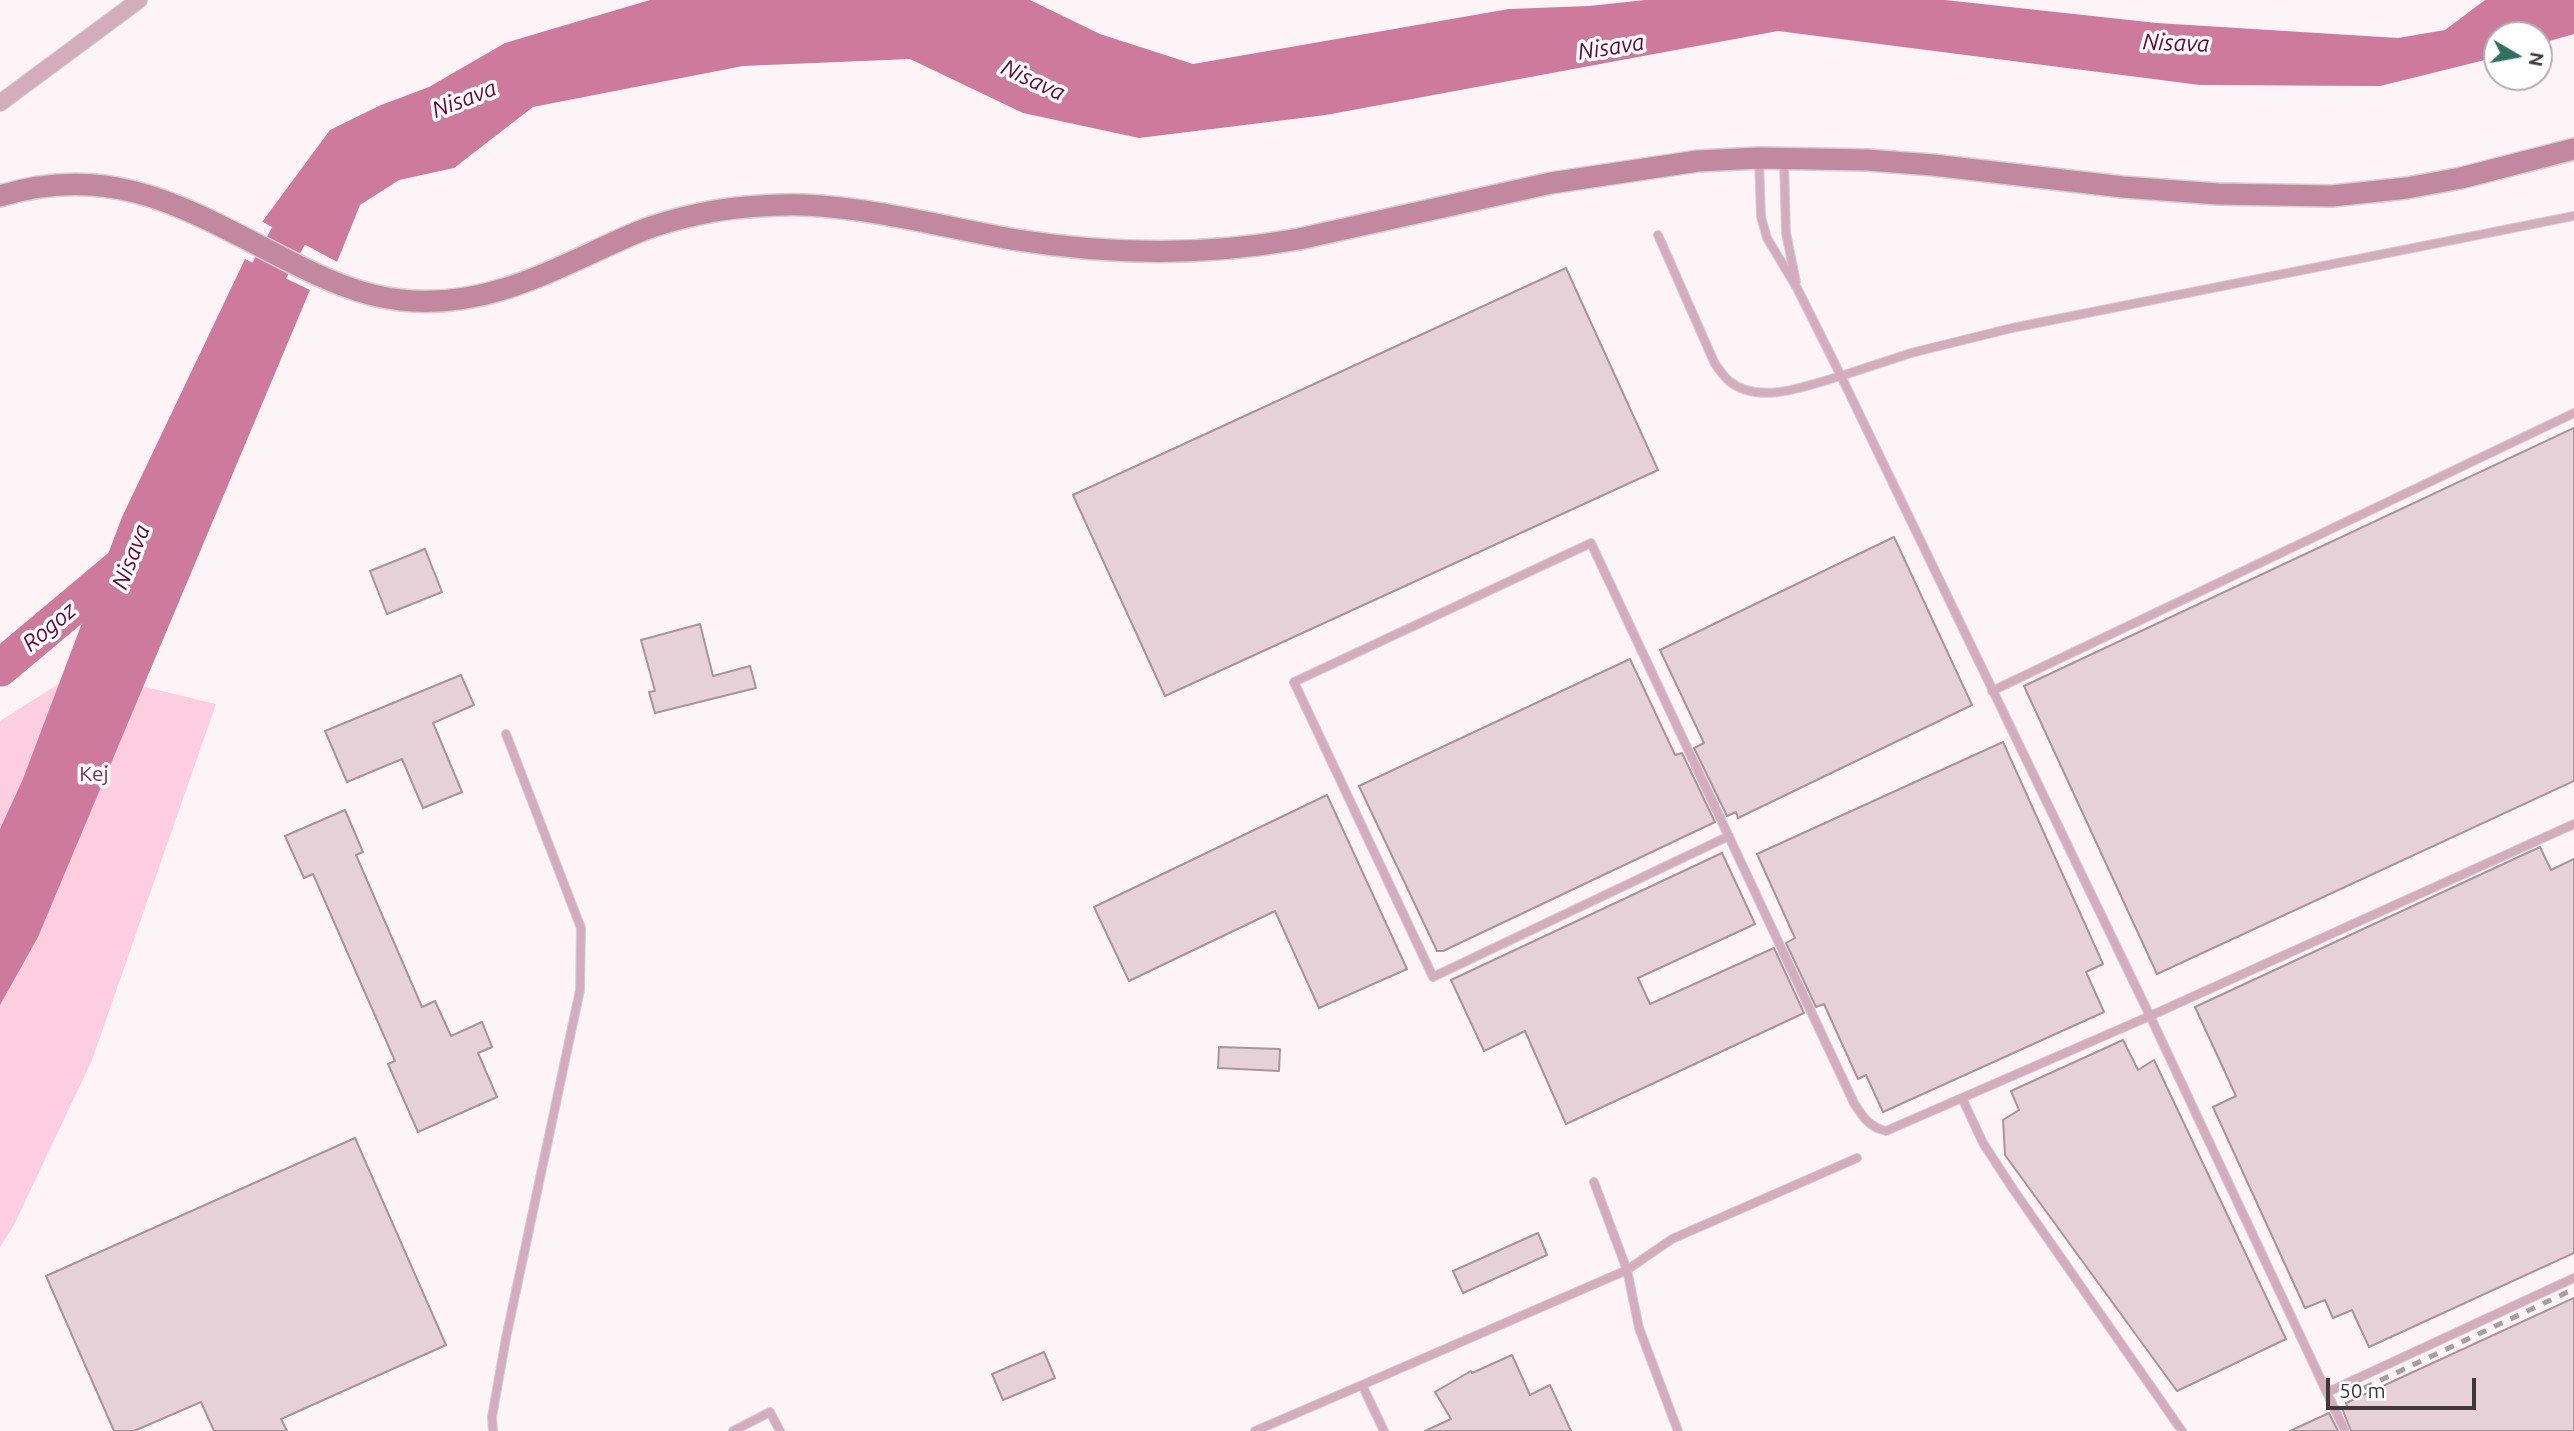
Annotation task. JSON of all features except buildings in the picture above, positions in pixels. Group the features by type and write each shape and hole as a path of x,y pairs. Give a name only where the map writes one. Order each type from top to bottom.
{"main road":[{"path":"0,196 74,183 102,184 129,190 180,206 312,273 382,297 438,302 472,298 541,278 641,230 731,209 801,205 838,208 1018,240 1086,249 1122,253 1194,251 1231,249 1299,239 1550,183 1698,161 1784,158 1933,165 2204,194 2332,196 2407,188 2461,178 2574,149"}],"street":[{"path":"0,103 139,0"}],"lane":[{"path":"1759,158 1761,217 1775,253 1797,288 1841,376 2150,1016 2346,1431"},
{"path":"1784,158 1786,233 1797,288"},
{"path":"1658,235 1715,364 1730,381 1754,392 1780,392 1911,353 2012,328 2574,216"},
{"path":"1992,691 2574,413"},
{"path":"1729,836 1433,977 1294,682 1591,544 1729,836 1854,1103 1867,1122 1876,1129 1886,1131 2150,1016 2574,824"},
{"path":"493,1431 492,1417 506,1338 580,990 581,928 506,734"},
{"path":"1962,1098 1983,1143 2012,1189 2182,1431"},
{"path":"1255,1431 1628,1270 1672,1239 1857,1158"},
{"path":"1594,1182 1628,1270 1639,1328 1678,1431"},
{"path":"2328,1392 2574,1278"},
{"path":"1362,1385 1384,1431"},
{"path":"733,1431 770,1412 780,1431"}],"green space":[{"name":"Кеј","path":"79,671 216,704 92,1060 14,1225 0,1247 0,721"}],"water":[{"path":"650,0 1030,0 1100,34 1193,64 1509,9 1589,6 1645,0 1945,0 2157,23 2398,38 2445,30 2485,0 2574,0 2574,34 2553,40 2553,21 2483,21 2483,60 2380,86 2200,85 1778,31 1326,115 1139,138 1023,113 910,59 743,66 533,107 454,168 399,180 360,205 337,262 262,222 330,130 381,105 429,87 505,43"},
{"path":"245,259 310,290 38,937 0,1005 0,829 23,779 122,517"}],"pier":[{"path":"259,220 340,264 335,265 260,225"}],"waterway":[{"name":"Nisava","path":"245,314 298,219 315,195"},
{"name":"Rogoz","path":"0,668 130,559"}],"railway":[{"path":"2364,1388 2574,1289"}]}
